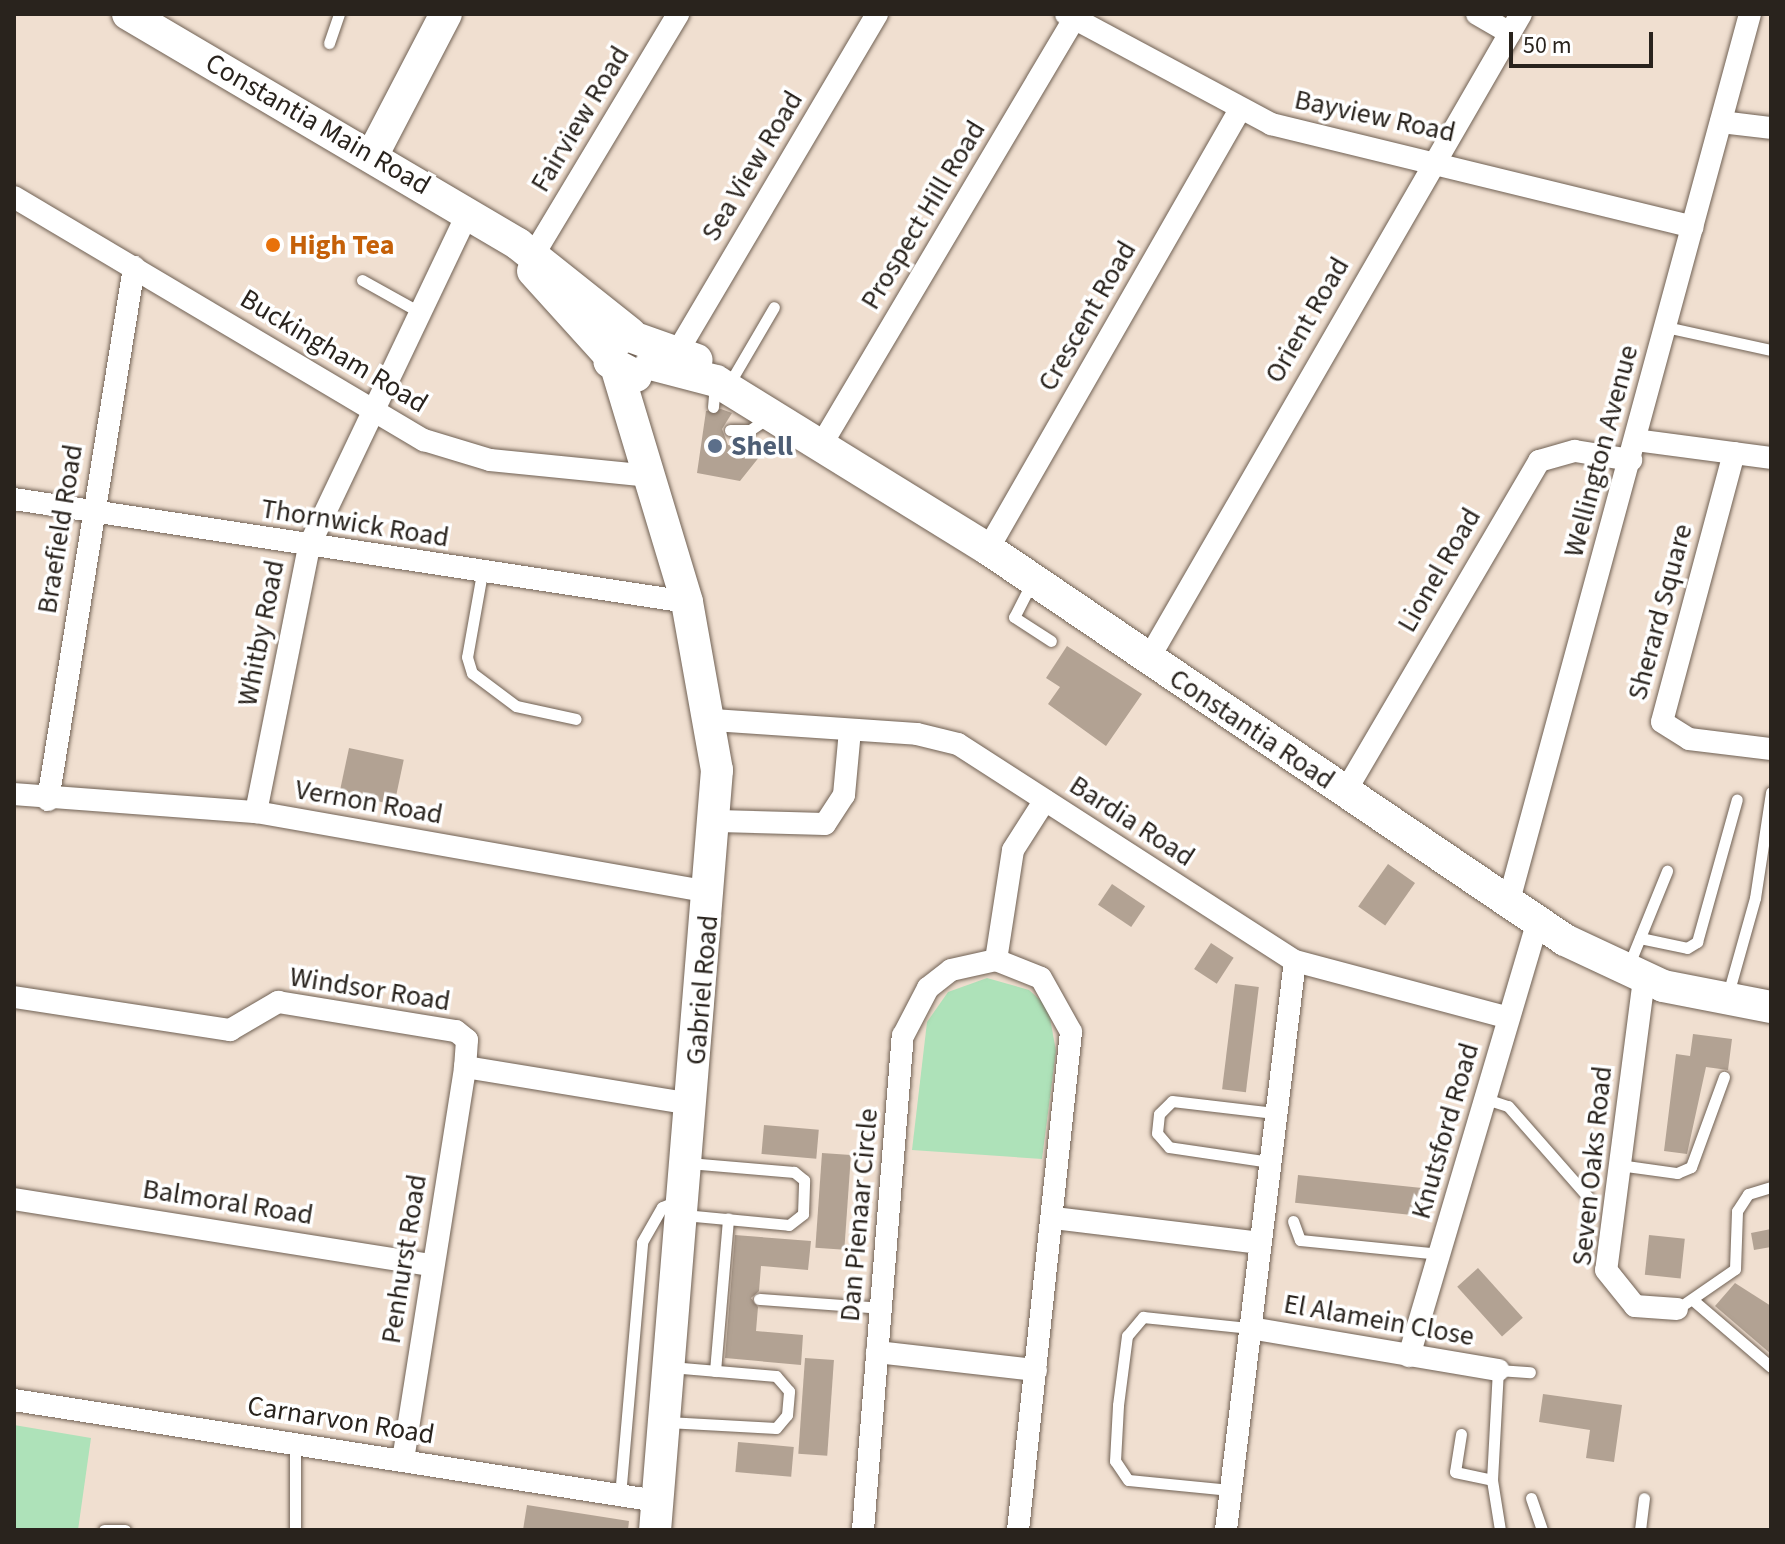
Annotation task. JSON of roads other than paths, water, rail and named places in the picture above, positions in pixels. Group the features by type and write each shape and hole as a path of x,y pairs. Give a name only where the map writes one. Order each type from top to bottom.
{"main road":[{"name":"Constantia Main Road","path":"128,14 163,23 534,254 639,355"},
{"path":"373,154 446,14"},
{"name":"Constantia Main Road","path":"506,237 639,355"},
{"name":"Constantia Road","path":"639,355 737,398 988,549 1537,923 1635,975 1723,1001 1771,1007"},
{"name":"Gabriel Road","path":"639,355 648,467 687,602 713,720 718,821 656,1515"}],"street":[{"name":"Fairview Road","path":"534,254 678,14"},
{"name":"Sea View Road","path":"639,355 877,14"},
{"path":"1477,14 1515,23"},
{"name":"Wellington Avenue","path":"1508,904 1634,450 1750,14"},
{"name":"Bayview Road","path":"1072,16 1238,113 1434,158 1693,227"},
{"name":"Prospect Hill Road","path":"820,447 1072,16"},
{"name":"Orient Road","path":"1149,658 1434,158 1515,23"},
{"name":"Crescent Road","path":"988,549 1238,113"},
{"path":"1721,122 1771,128"},
{"name":"Buckingham Road","path":"14,197 424,440 490,460 648,467"},
{"name":"Whitby Road","path":"256,812 309,546 468,213"},
{"name":"Braefield Road","path":"48,800 134,267"},
{"name":"Lionel Road","path":"1345,792 1539,461 1575,451 1634,450 1734,453 1771,458"},
{"name":"Sherard Square","path":"1734,453 1662,722 1689,739 1771,749"},
{"name":"Thornwick Road","path":"14,499 687,602"},
{"name":"Bardia Road","path":"713,720 850,730 958,744 1295,961 1509,1018"},
{"path":"718,821 825,824 844,795 850,730"},
{"name":"Vernon Road","path":"14,794 48,800 256,812 711,892"},
{"path":"1018,1530 1054,1218 1071,1032 1041,978 996,960 1013,850 1045,800"},
{"name":"Knutsford Road","path":"1409,1356 1537,923"},
{"name":"Dan Pienaar Circle","path":"863,1530 903,1036 913,1010 939,979 996,960"},
{"path":"1226,1530 1274,1113 1295,961"},
{"name":"Seven Oaks Road","path":"1635,975 1619,1165 1606,1270 1612,1286 1648,1311 1685,1305"},
{"name":"Windsor Road","path":"14,997 230,1030 278,1002 456,1031 467,1040 465,1067"},
{"path":"465,1067 692,1104"},
{"name":"Penhurst Road","path":"403,1460 465,1067"},
{"name":"Balmoral Road","path":"14,1199 433,1265"},
{"path":"1054,1218 1260,1243"},
{"name":"El Alamein Close","path":"1250,1328 1498,1370"},
{"path":"877,1352 1036,1370"},
{"name":"Carnarvon Road","path":"14,1400 620,1496 656,1515"}],"lane":[{"path":"329,43 339,14"},
{"path":"362,280 422,314"},
{"path":"730,430 750,430 737,398 774,307"},
{"path":"1666,327 1771,350"},
{"path":"482,573 467,657 472,673 516,706 576,719"},
{"path":"1034,580 1014,617 1051,641"},
{"path":"1723,1001 1742,958 1771,792"},
{"path":"1640,938 1687,948 1697,942 1737,799"},
{"path":"1635,975 1640,938 1667,871"},
{"path":"1619,1165 1677,1173 1691,1167 1724,1077"},
{"path":"1486,1099 1508,1106 1588,1197"},
{"path":"1270,1162 1169,1147 1160,1141 1158,1123 1162,1106 1172,1101 1274,1113"},
{"path":"620,1496 642,1242 662,1207 683,1207 728,1219 796,1224 804,1180 783,1170 687,1163"},
{"path":"1771,1187 1748,1194 1737,1211 1735,1269 1685,1305 1771,1367"},
{"path":"715,1371 726,1296 728,1219"},
{"path":"1293,1221 1300,1240 1440,1254"},
{"path":"759,1299 881,1308"},
{"path":"1230,1490 1128,1480 1115,1461 1118,1405 1127,1336 1143,1317 1250,1328"},
{"path":"664,1422 781,1426 785,1381 669,1367"},
{"path":"1500,1530 1492,1480 1498,1370 1530,1372"},
{"path":"1461,1434 1455,1472 1492,1480"},
{"path":"295,1443 295,1530"},
{"path":"1531,1498 1542,1530"},
{"path":"1640,1530 1644,1498"},
{"path":"104,1530 125,1530"}],"place":[{"name":"High Tea","path":"273,245"},
{"name":"Shell","path":"715,446"}]}
